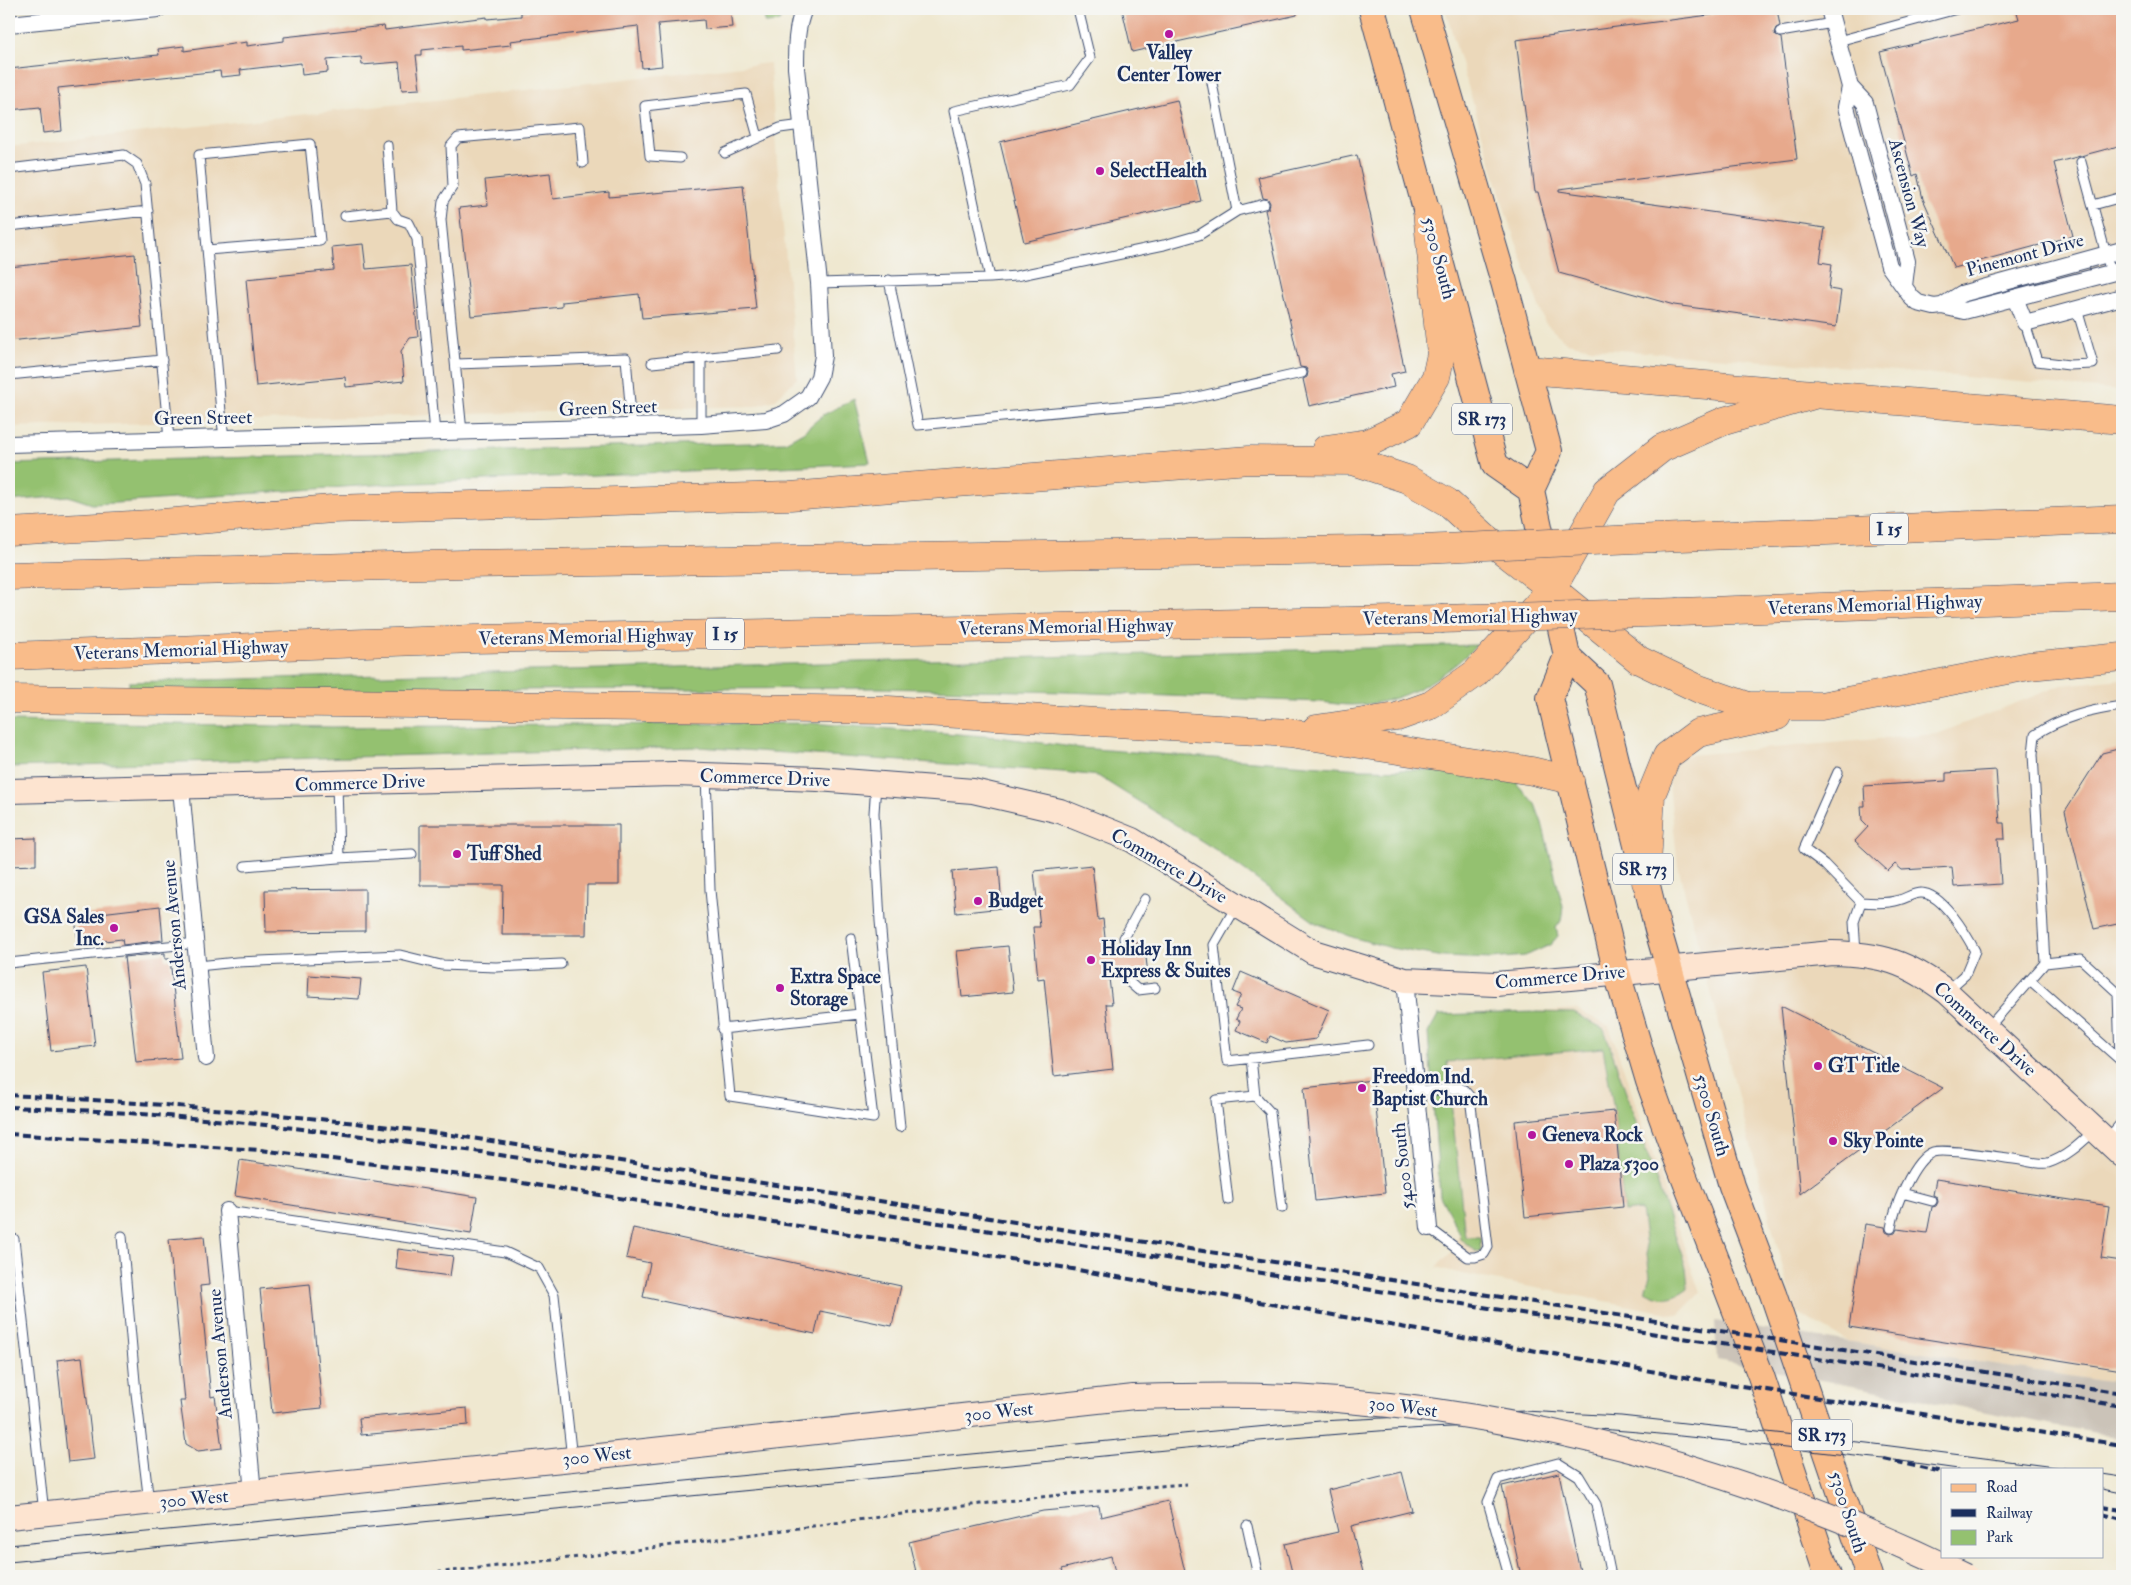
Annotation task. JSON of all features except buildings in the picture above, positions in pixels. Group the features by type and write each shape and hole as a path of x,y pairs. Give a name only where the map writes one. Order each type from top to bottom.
{"highway":[{"path":"9,532 150,524 332,509 790,496 1249,460 1368,443 1409,423 1436,377 1440,354 1427,211"},
{"path":"1528,370 2122,420"},
{"path":"1290,733 1398,716 1431,705 1476,673 1552,589 1608,491 1662,448 1724,422 1817,394"},
{"path":"1249,460 1352,461 1407,478 1447,502 1484,536 1639,660 1699,689 1748,706 1821,706"},
{"name":"I 15","path":"9,576 463,564 1423,549 2122,519"},
{"name":"Veterans Memorial Highway","path":"9,656 474,640 1441,619 2122,596"},
{"path":"1646,882 1651,795 1667,756 1698,733 1821,706 2029,666 2122,657"},
{"path":"9,699 888,710 1290,733 1532,771 1570,780"}],"main road":[{"name":"5300 South","path":"1372,9 1494,465 1531,490"},
{"name":"SR 173","path":"1424,9 1504,282 1549,451 1531,490"},
{"path":"1531,490 1567,656"},
{"name":"5300 South","path":"1828,1576 1761,1376 1679,1165 1649,1081 1617,973 1550,698 1567,656 1597,684 1646,882 1732,1186 1780,1312 1869,1576"}],"street":[{"path":"9,24 156,9"},
{"name":"Green Street","path":"9,444 701,425 766,420 784,414 808,397 819,377 823,356 819,283 796,68 796,42 800,17 804,9"},
{"name":"Ascension Way","path":"1831,16 1850,87 1846,107 1889,266 1904,286"},
{"name":"Pinemont Drive","path":"1904,286 1918,303 1934,308 1942,306 1960,294 2114,252"},
{"name":"Pinemont Drive","path":"1942,306 1964,311 2117,271"},
{"path":"2015,298 2025,323 2122,297"},
{"name":"Commerce Drive","path":"9,791 674,774 818,779 973,791 1060,810 1132,840 1313,952 1405,980 1495,984 1832,953 1856,954 1894,960 1927,977 1947,992 2108,1142"},
{"name":"Anderson Avenue","path":"181,788 206,1058"},
{"name":"5400 South","path":"1405,980 1429,1228"},
{"name":"Anderson Avenue","path":"227,1211 253,1493"},
{"name":"300 West","path":"9,1516 253,1493 1134,1397 1268,1396 1336,1400 1450,1412 1535,1427 1648,1453 1731,1478 1857,1525 1966,1576"}],"lane":[{"path":"990,278 954,111 1070,85 1090,58 1078,9"},
{"path":"1838,41 1957,9"},
{"path":"1780,32 1831,16"},
{"path":"1212,83 1238,211"},
{"path":"680,158 650,156 646,106 746,94 758,137"},
{"path":"725,153 780,128 802,125"},
{"path":"462,432 441,220 443,201 453,186 451,146 458,138 580,126 583,163"},
{"path":"208,250 320,241 310,144 199,155 224,438"},
{"path":"386,144 392,211 398,219 409,223 417,239 435,433"},
{"path":"9,169 124,156 137,164 145,184 169,439"},
{"path":"2081,162 2093,205 2114,252 2117,271"},
{"path":"2093,205 2122,197"},
{"path":"819,283 1016,276 1164,245 1199,235 1238,211 1264,204"},
{"path":"9,226 148,211"},
{"path":"345,216 392,211"},
{"path":"889,280 918,425 1184,400 1302,373"},
{"path":"2025,323 2037,361 2069,365 2093,364 2077,309"},
{"path":"652,363 778,350"},
{"path":"456,364 626,358 632,427"},
{"path":"701,358 701,425"},
{"path":"9,375 162,360"},
{"path":"1987,1029 2045,963 2033,754 2035,735 2051,724 2094,709 2122,706"},
{"path":"1838,772 1804,849 1824,864 1861,902 1896,901 1920,893 1926,893 1944,905 1968,937 1974,951 1965,975 1947,992"},
{"path":"706,775 710,890 730,1096 873,1118 851,938"},
{"path":"876,783 874,813 880,921 900,1127"},
{"path":"336,784 339,858"},
{"path":"245,866 412,854"},
{"path":"1125,944 1124,938 1145,899"},
{"path":"1856,954 1854,922 1861,902"},
{"path":"1237,905 1214,945 1227,1061 1368,1046"},
{"path":"9,963 196,943"},
{"path":"198,966 237,962 400,955 441,965 496,967 561,964"},
{"path":"2045,963 2081,959 2118,993 2121,1061"},
{"path":"1128,975 1129,982 1138,990 1155,988"},
{"path":"2031,981 2121,1061"},
{"path":"722,1029 860,1014"},
{"path":"1251,1058 1255,1096 1270,1112 1282,1208"},
{"path":"1416,1092 1460,1088 1470,1097 1488,1248 1484,1254 1468,1257 1429,1228"},
{"path":"1228,1200 1216,1100 1255,1096"},
{"path":"1891,1228 1893,1213 1902,1193 1924,1159 1933,1152 1970,1153 2046,1164 2075,1148 2108,1142 2122,1122"},
{"path":"1902,1193 1932,1201"},
{"path":"227,1211 505,1252 539,1268 554,1295 572,1459"},
{"path":"122,1236 136,1393 149,1503"},
{"path":"14,1239 44,1513"},
{"path":"1509,1576 1488,1502 1498,1478 1558,1464 1579,1476 1596,1504 1611,1576"},
{"path":"1247,1526 1258,1576"}],"path":[{"path":"406,1576 647,1549 952,1507 1105,1489 1187,1484"}],"shaded area":[{"path":"1445,9 2122,9 2122,391 1863,368 1592,348 1567,343 1545,323 1508,220"},
{"path":"770,63 797,378 775,400 756,406 9,427 9,147"},
{"path":"2122,679 2122,1384 1849,1342 1794,1311 1678,866 1668,776 1678,756 1937,734 2062,685"},
{"path":"1576,1009 1609,1026 1700,1293 1678,1315 1462,1274 1436,1267 1453,1251 1459,1232 1440,1196 1428,1033 1507,1014"},
{"path":"1715,1321 2122,1384 2122,1438 1717,1360"}],"green space":[{"path":"764,9 784,9 779,22 765,23"},
{"path":"854,399 870,463 372,485 116,503 92,504 68,496 9,501 9,464 785,442 803,432 823,415"},
{"path":"1477,645 1450,669 1420,688 1387,700 1351,705 1321,702 1066,692 879,688 129,692 129,682"},
{"path":"9,721 332,727 811,723 998,737 1080,748 1361,769 1474,771 1519,781 1517,784 1535,804 1542,823 1563,907 1561,921 1556,928 1558,936 1550,945 1525,956 1491,959 1444,957 1391,948 1355,938 1316,923 1216,850 1098,776 698,747 9,767"},
{"path":"1535,1012 1574,1013 1604,1029 1686,1267 1688,1288 1677,1295 1661,1297 1645,1291 1650,1276 1641,1210 1624,1212 1614,1111 1603,1048 1447,1062 1465,1237 1480,1237 1481,1252 1476,1252 1460,1238 1459,1232 1440,1196 1428,1033 1438,1015"}],"tram line":[{"path":"9,1545 1320,1421 1524,1411 1621,1416 1867,1443 2062,1468"},
{"path":"9,1562 1248,1442 1418,1429 1486,1426 1566,1427 1702,1438 1884,1459"},
{"path":"1894,1460 1951,1468"},
{"path":"2104,1474 2122,1477"},
{"path":"2104,1489 2122,1493"}],"railway":[{"path":"9,1095 231,1110 342,1121 452,1135 2122,1393"},
{"path":"9,1107 184,1117 474,1151 2122,1406"},
{"path":"9,1134 260,1150 510,1181 1061,1267 1690,1378 2122,1445"},
{"path":"1884,1459 1941,1472"},
{"path":"2104,1507 2122,1510"},
{"path":"2104,1514 2122,1519"}],"place":[{"name":"Valley Center Tower","path":"1169,34"},
{"name":"SelectHealth","path":"1100,171"},
{"name":"Tuff Shed","path":"457,854"},
{"name":"Budget","path":"978,901"},
{"name":"GSA Sales Inc.","path":"114,928"},
{"name":"Holiday Inn Express & Suites","path":"1091,960"},
{"name":"Extra Space Storage","path":"780,988"},
{"name":"GT Title","path":"1818,1066"},
{"name":"Freedom Ind. Baptist Church","path":"1362,1088"},
{"name":"Geneva Rock","path":"1532,1135"},
{"name":"Sky Pointe","path":"1833,1141"},
{"name":"Plaza 5300","path":"1569,1164"}]}
